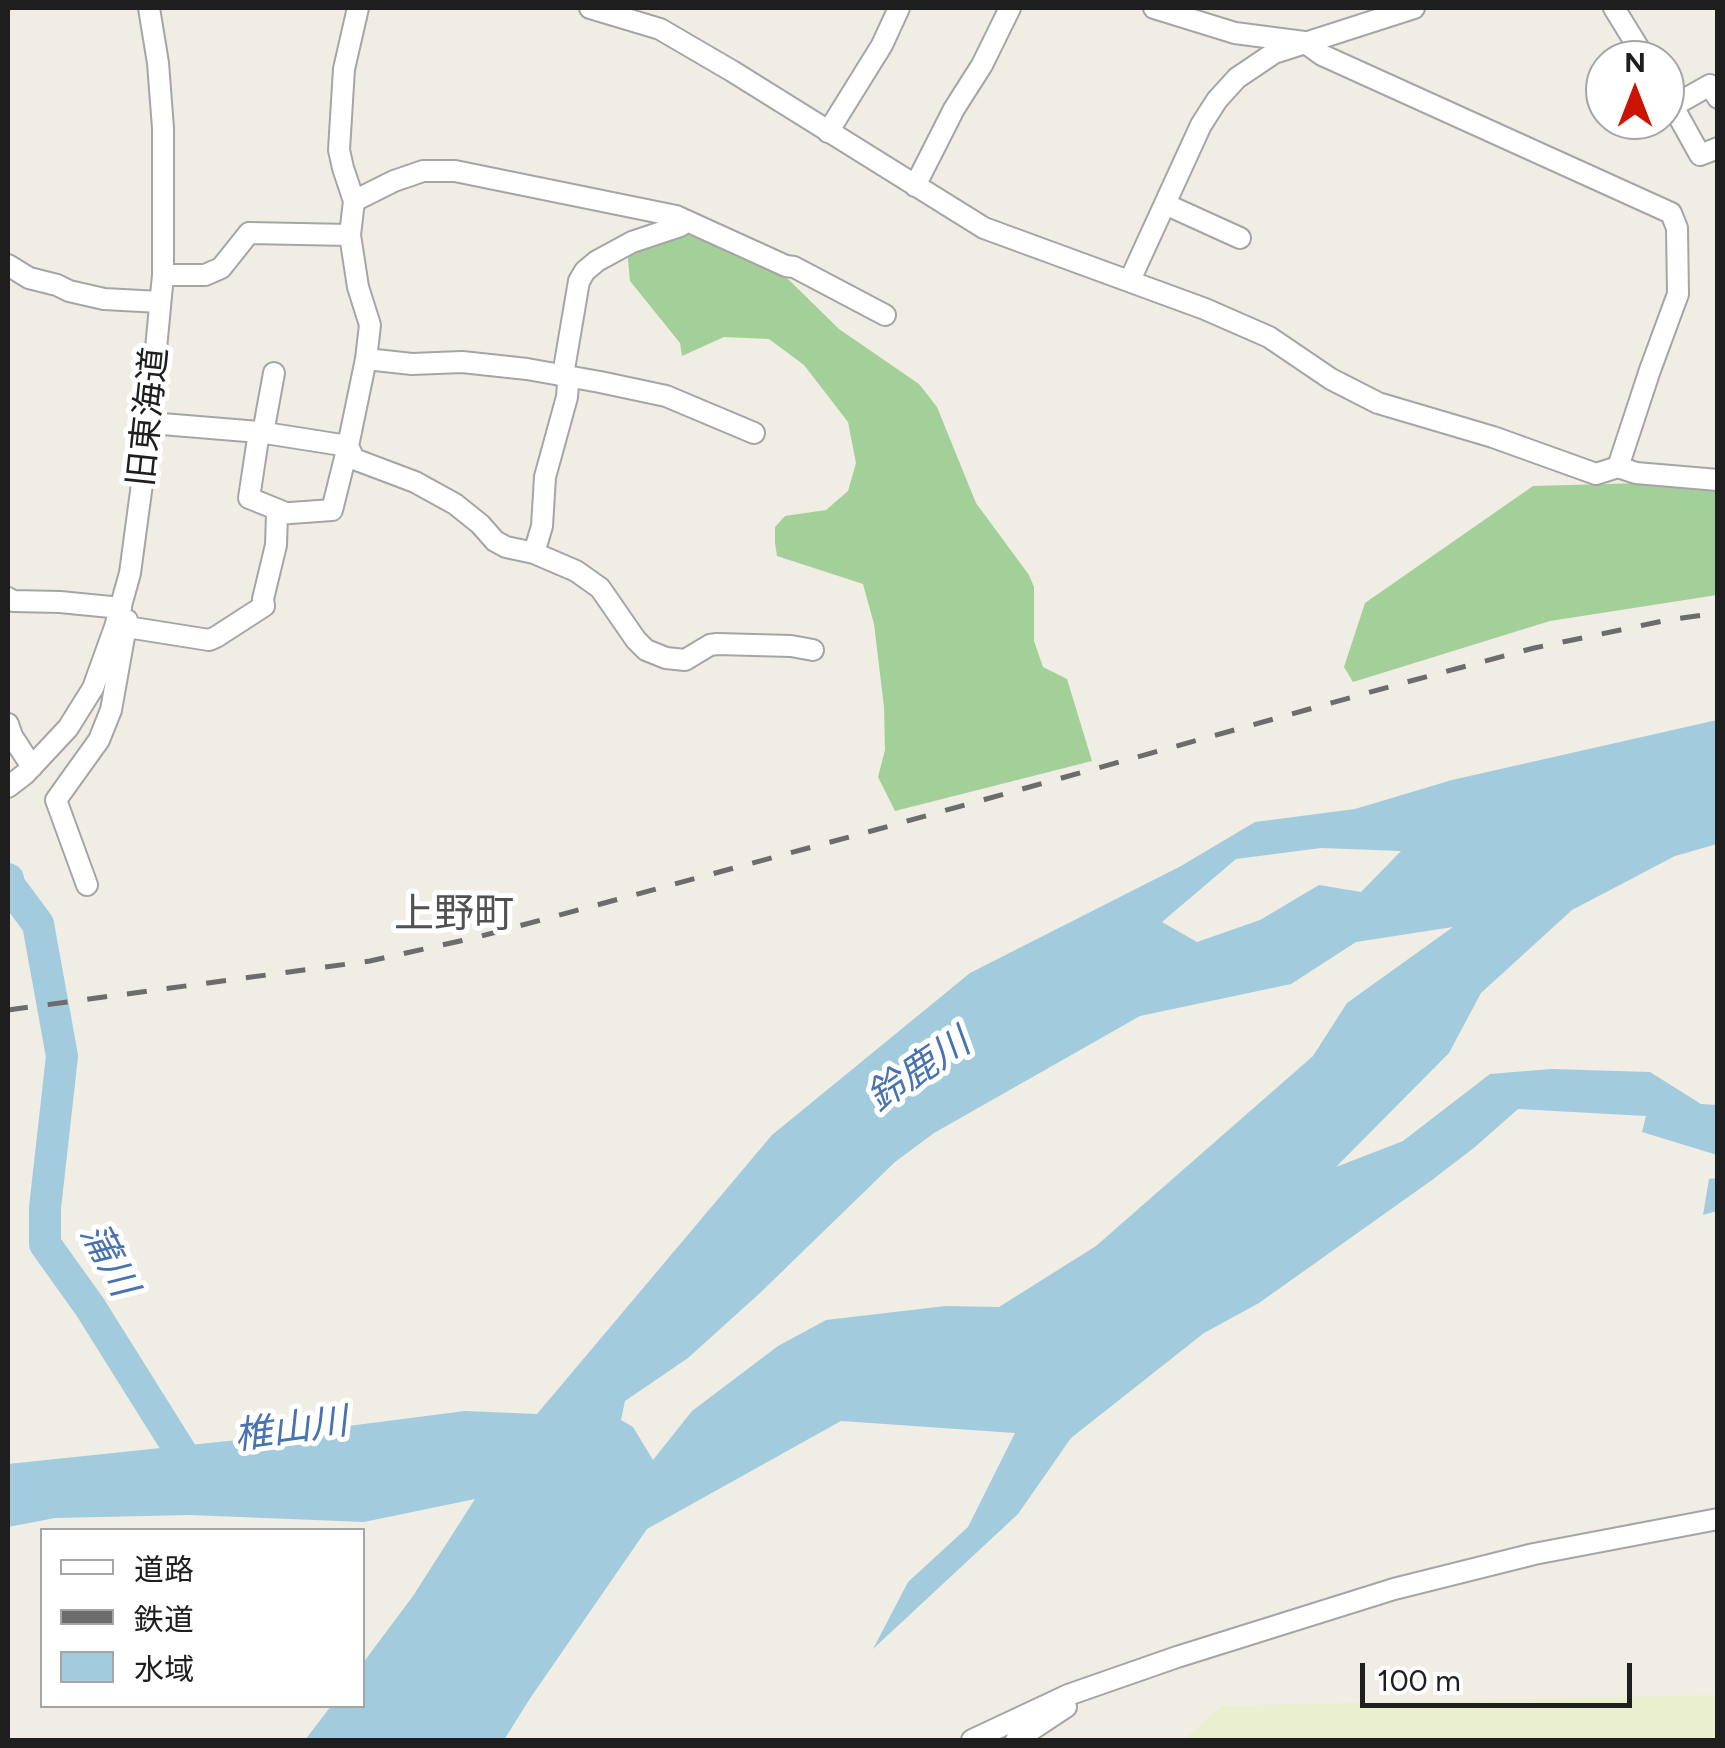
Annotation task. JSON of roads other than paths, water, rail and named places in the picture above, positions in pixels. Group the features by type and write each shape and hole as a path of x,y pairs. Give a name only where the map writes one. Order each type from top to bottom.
{"street":[{"name":"旧東海道","path":"21,776 68,728 93,688 124,618 150,423 162,275 163,128 149,8"},
{"path":"8,598 60,602 210,640 264,606 278,514 332,510 370,325 358,287 350,235 354,202 339,150 344,69 358,8"},
{"path":"828,132 882,46 899,8"},
{"path":"916,186 1010,8"},
{"path":"1154,8 1236,33 1304,42 1322,55 1671,213 1677,228 1678,294 1618,467"},
{"path":"1130,280 1201,126 1237,78 1274,53 1414,8"},
{"path":"1614,8 1634,40"},
{"path":"598,9 660,29 984,228 1130,280 1270,337 1331,379 1378,403 1596,474 1618,467 1636,473 1718,480"},
{"path":"1685,94 1710,86 1718,98"},
{"path":"1685,128 1700,155 1718,148"},
{"path":"354,202 394,180 423,171 455,171 676,216 794,268 885,315"},
{"path":"1165,204 1240,238"},
{"path":"534,553 542,526 546,478 567,398 568,382 563,375 579,280 597,261 687,220"},
{"path":"162,275 206,275 221,268 249,233 350,235"},
{"path":"8,266 29,278 69,291 104,299 160,302"},
{"path":"366,359 412,364 462,362 563,375 666,396 754,433"},
{"path":"274,373 249,498 286,513"},
{"path":"150,423 348,446"},
{"path":"348,446 354,459 426,487 455,504 495,541 576,571 600,588 646,650 685,660 717,644 813,650"},
{"path":"88,885 56,800 99,740 112,710 124,618"},
{"path":"8,724 21,776"},
{"path":"972,1740 1068,1695 1177,1656 1394,1589 1534,1554 1718,1519"},
{"path":"1016,1740 1065,1708 1068,1695"}],"water":[{"name":"鈴鹿川","path":"1717,720 1717,844 1675,856 1572,910 1481,993 1449,1053 1336,1167 1403,1141 1490,1074 1551,1069 1650,1072 1701,1104 1717,1105 1717,1155 1642,1132 1646,1116 1518,1109 1432,1180 1259,1303 1204,1333 1071,1438 1018,1514 873,1649 908,1582 968,1527 1015,1433 841,1421 647,1529 504,1740 305,1740 329,1708 365,1708 365,1660 413,1596 475,1499 364,1522 190,1515 55,1518 8,1527 8,1464 465,1411 537,1414 772,1135 970,973 1181,866 1255,822 1355,809 1452,780","holes":["1321,848 1401,851 1361,892 1319,885 1260,920 1197,942 1162,922 1236,859","1453,927 1347,1003 1313,1056 1096,1246 999,1307 946,1306 826,1320 778,1346 692,1411 653,1460 633,1427 621,1420 625,1401 688,1358 895,1162 934,1133 1140,1016 1291,984 1356,942"]},
{"path":"1717,1178 1717,1211 1703,1215 1709,1179"}],"waterway":[{"name":"蒲川","path":"8,879 38,924 62,1056 45,1208 45,1244 90,1307 199,1481"}],"railway":[{"path":"8,1010 370,961 478,937 1534,648 1718,613"}],"district":[{"name":"上野町","path":"454,915"}],"water label":[{"name":"椎山川","path":"291,1430"}]}
